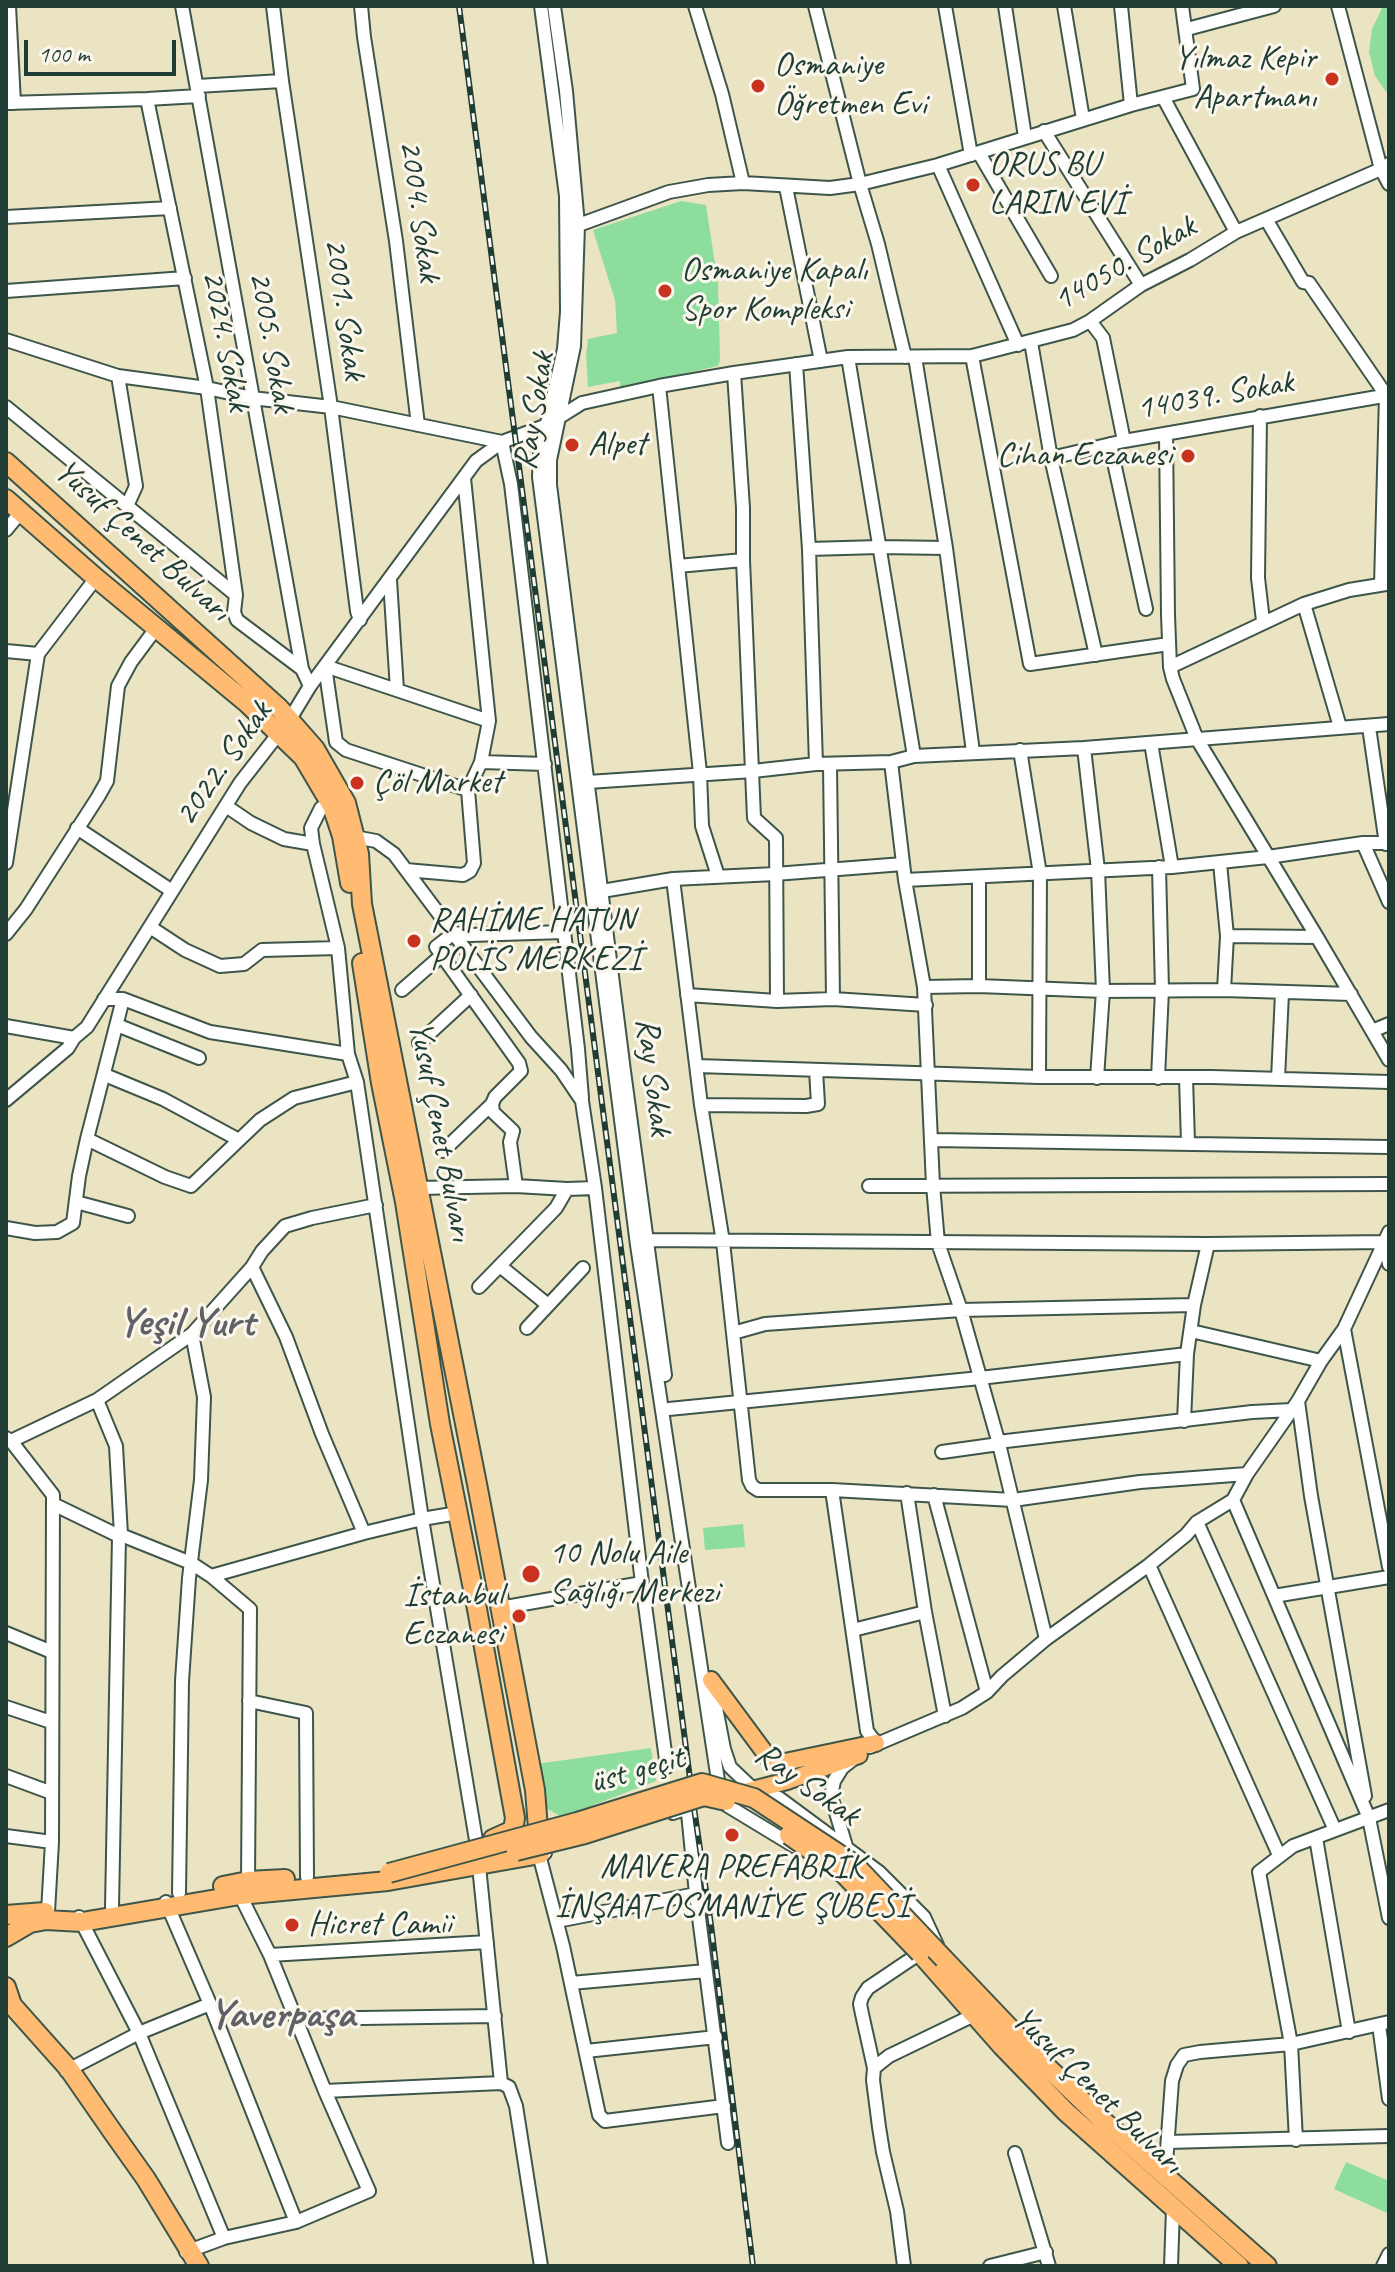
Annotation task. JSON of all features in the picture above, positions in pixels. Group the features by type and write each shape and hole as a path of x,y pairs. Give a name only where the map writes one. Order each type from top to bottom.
{"highway":[{"name":"Yusuf Çenet Bulvarı","path":"6,462 260,689 284,726"},
{"name":"Yusuf Çenet Bulvarı","path":"6,499 96,578 284,726 326,765 346,803 381,1083 405,1202 440,1424 515,1818 513,1830 477,1846"},
{"name":"Yusuf Çenet Bulvarı","path":"349,836 359,854 362,904 535,1790 540,1854"},
{"name":"üst geçit","path":"389,1877 702,1783 754,1798 854,1864 944,1959"},
{"name":"Yusuf Çenet Bulvarı","path":"389,1877 585,1834 704,1796 746,1805 844,1874 1066,2112 1239,2266"},
{"path":"6,1937 30,1923 80,1918 307,1877 389,1877 477,1846"},
{"path":"244,1888 389,1877 479,1866 540,1854"},
{"path":"6,1915 48,1912 80,1918 112,1907 170,1900"},
{"name":"Yusuf Çenet Bulvarı","path":"944,1959 1065,2085 1267,2266"},
{"path":"6,1987 12,2005 67,2070 193,2259"},
{"path":"6,2011 67,2070"}],"main road":[{"path":"711,1680 771,1761 785,1762 876,1743"},
{"path":"724,1798 787,1781 859,1755"}],"street":[{"path":"16,6 9,6 10,103 147,99 282,81"},
{"name":"2005. Sokak","path":"182,6 302,669 310,686"},
{"name":"2001. Sokak","path":"273,6 360,620"},
{"name":"2004. Sokak","path":"361,6 396,241 418,425"},
{"path":"541,6 572,227"},
{"path":"554,6 566,91 572,227 566,332 553,421 540,454 539,477 637,1245 710,1730 719,1787 728,1806 831,1871 899,1939 920,1953 868,1988 860,2004 874,2068 883,2152 897,2211 904,2266"},
{"path":"695,6 722,94 743,183"},
{"path":"815,6 860,184 910,357 946,548 973,752"},
{"path":"945,6 975,154 1051,276"},
{"path":"1005,6 1025,137"},
{"path":"1064,6 1083,119"},
{"path":"1121,6 1131,105"},
{"path":"572,227 669,192 708,185 743,183 830,188 860,184 938,165 1083,119 1193,89 1182,6"},
{"path":"1187,29 1274,6"},
{"path":"1338,6 1389,184"},
{"path":"1163,97 1236,232"},
{"name":"2024. Sokak","path":"147,99 207,388 236,595 234,612 237,620 302,669"},
{"path":"1044,131 1141,285"},
{"path":"938,165 1024,344 1096,655"},
{"name":"14050. Sokak","path":"502,442 553,421 582,403 659,386 848,357 972,356 1073,330 1141,285 1236,232 1385,166"},
{"path":"786,187 821,361"},
{"path":"6,217 170,208"},
{"path":"1170,667 1304,604 1349,590 1385,584 1387,395 1309,283 1303,282 1266,219"},
{"path":"6,291 185,278"},
{"path":"1090,321 1103,338 1124,441"},
{"path":"6,340 118,376 207,388 252,398 331,407 502,442 511,484 582,1101 667,1767"},
{"path":"972,356 1030,664 1169,644"},
{"path":"848,357 914,756"},
{"path":"796,364 809,549 816,764"},
{"path":"734,373 743,508 754,818 776,838 777,1001"},
{"path":"118,376 136,486 127,506"},
{"path":"659,386 700,773 702,826 718,876"},
{"name":"14039. Sokak","path":"1051,458 1124,441 1387,395"},
{"path":"6,407 236,595"},
{"path":"1260,416 1258,578 1263,621"},
{"name":"Ray Sokak","path":"553,421 550,485 602,891 669,1409 706,1662 724,1749 730,1767 750,1786 779,1798 879,1872 924,1917 944,1959"},
{"path":"1166,434 1169,644 1173,679 1197,739 1389,1060"},
{"name":"2022. Sokak","path":"6,1100 68,1048 87,1027 240,783 476,461 502,442"},
{"path":"1110,444 1146,609"},
{"path":"406,870 463,875 470,871 474,863 468,790 481,762 489,721 464,478"},
{"path":"6,530 21,512"},
{"path":"809,549 946,548"},
{"path":"678,566 743,560"},
{"path":"6,863 10,802 38,654 96,578"},
{"path":"390,580 397,690"},
{"path":"1304,604 1340,727"},
{"path":"6,934 26,909 107,781 118,686 157,627"},
{"path":"6,651 38,654"},
{"path":"468,790 346,750 336,742 325,666 489,721"},
{"path":"588,782 1389,724"},
{"path":"905,880 1220,863 1363,843 1387,843 1369,727"},
{"path":"1151,743 1166,867 1158,1078"},
{"path":"1084,748 1098,870 1103,991 1097,1078"},
{"path":"1020,750 1040,874 1039,1077"},
{"path":"481,762 545,764"},
{"path":"891,762 905,880 926,1005 927,1074 938,1243 961,1310 998,1443 1046,1639"},
{"path":"830,765 833,999"},
{"path":"226,806 251,823 284,839 313,844"},
{"path":"321,808 311,828 313,844 338,948 348,1054 357,1082 422,1519 477,1846"},
{"path":"77,828 172,891"},
{"path":"349,836 368,838 384,845 394,854 582,1101"},
{"path":"1363,843 1389,902"},
{"path":"1220,863 1227,936 1224,990"},
{"path":"602,891 673,879 903,864"},
{"path":"979,877 979,986"},
{"path":"673,879 701,1105 723,1242 752,1486 758,1490 832,1490 1013,1500 1140,1482 1247,1474"},
{"path":"150,927 185,950 220,966 244,964 262,950 338,948"},
{"path":"443,1151 521,1071 519,1063 436,947 454,933 564,932"},
{"path":"1227,936 1317,937"},
{"path":"402,990 442,955"},
{"path":"924,987 1351,994"},
{"path":"1278,1079 1282,993"},
{"path":"419,1043 471,995"},
{"path":"687,995 926,1005"},
{"path":"104,999 123,999 210,1032 348,1054"},
{"path":"6,1228 35,1233 57,1232 73,1223 87,1139 123,999"},
{"path":"1372,1031 1389,1024"},
{"path":"117,1025 199,1058"},
{"path":"6,1026 74,1038"},
{"path":"697,1066 1039,1077 1389,1082"},
{"path":"701,1105 818,1104 816,1070"},
{"path":"105,1075 163,1099 239,1140"},
{"path":"1186,1078 1188,1143"},
{"path":"87,1139 165,1177 191,1186 260,1120 294,1098 357,1082"},
{"path":"492,1104 493,1112 513,1131 510,1142 516,1186"},
{"path":"932,1140 1389,1147"},
{"path":"869,1186 1389,1184"},
{"path":"418,1188 595,1188"},
{"path":"479,1287 556,1208 567,1189"},
{"path":"76,1202 128,1216"},
{"path":"48,1912 52,1842 53,1495 8,1440 97,1400 192,1334 285,1226 376,1205"},
{"path":"647,1240 1208,1244 1387,1237"},
{"path":"1387,1237 1389,1264"},
{"path":"846,1846 831,1796 834,1781 842,1768 876,1743 945,1716 987,1692 1046,1639 1149,1565 1197,1522 1233,1500 1247,1474 1344,1329 1387,1237"},
{"path":"1184,1421 1187,1354 1208,1244"},
{"path":"500,1266 548,1305"},
{"path":"252,1267 286,1337 322,1434 364,1533"},
{"path":"527,1328 583,1268"},
{"path":"733,1333 765,1324 961,1310 1194,1305"},
{"path":"1344,1329 1389,1567"},
{"path":"1191,1331 1321,1361"},
{"path":"192,1334 204,1397 201,1480 189,1578 170,1900 296,2222"},
{"path":"669,1409 1187,1354"},
{"path":"97,1400 116,1446 120,1536 112,1907"},
{"path":"942,1452 1295,1405"},
{"path":"1295,1405 1389,1918"},
{"path":"832,1490 867,1731 876,1743"},
{"path":"907,1493 945,1716"},
{"path":"934,1495 987,1692"},
{"path":"1233,1500 1369,1818"},
{"path":"53,1504 120,1536 191,1563 250,1609 244,1888 325,2091 369,2191 296,2222 224,2238 193,2259"},
{"path":"211,1576 364,1533 458,1513"},
{"path":"1197,1522 1335,1830"},
{"path":"1149,1565 1279,1855"},
{"path":"1274,1596 1389,1577"},
{"path":"500,1608 642,1583"},
{"path":"853,1630 925,1612"},
{"path":"6,1633 52,1652"},
{"path":"249,1701 306,1713 307,1877"},
{"path":"6,1707 51,1722"},
{"path":"6,1776 52,1793"},
{"path":"724,2106 605,2121 599,2115 540,1854 685,1809 688,1813 696,1894 716,2037 724,2106 728,2143"},
{"path":"1296,2140 1291,2044 1259,1872 1293,1846 1389,1810"},
{"path":"6,1836 52,1842"},
{"path":"1316,1838 1349,2032"},
{"path":"479,1866 501,2083"},
{"path":"557,1921 696,1894"},
{"path":"80,1918 139,2033 224,2238"},
{"path":"270,1955 487,1942"},
{"path":"571,1983 706,1971"},
{"path":"67,2070 139,2033 210,2004"},
{"path":"874,2068 889,2056 974,2015"},
{"path":"296,2019 495,2016"},
{"path":"1165,2177 1172,2081 1184,2055 1291,2044 1384,2024 1389,2099"},
{"path":"586,2051 716,2037"},
{"path":"325,2091 501,2083 509,2087 516,2106 541,2266"},
{"path":"1168,2142 1389,2136"},
{"path":"1015,2153 1049,2266"},
{"path":"1171,2266 1173,2209"},
{"path":"990,2266 1046,2252"},
{"path":"1383,2266 1389,2254"}],"green space":[{"path":"1383,6 1389,6 1389,96 1375,76 1369,52 1372,29"},
{"name":"Osmaniye Kapalı Spor Kompleksi","path":"681,201 706,205 718,283 718,366 620,388 620,381 588,387 588,339 617,333 615,300 593,230"},
{"path":"743,1524 745,1547 705,1550 703,1528"},
{"path":"651,1748 656,1781 562,1817 546,1808 536,1764"},
{"path":"1346,2162 1389,2181 1387,2213 1334,2189"}],"railway":[{"path":"459,6 753,2266"}],"place":[{"name":"Yılmaz Kepir Apartmanı","path":"1332,79"},
{"name":"Osmaniye Öğretmen Evi","path":"758,86"},
{"name":"ORUS BU LARIN EVİ","path":"973,185"},
{"name":"Osmaniye Kapalı Spor Kompleksi","path":"665,291"},
{"name":"Alpet","path":"572,445"},
{"name":"Cihan Eczanesi","path":"1188,456"},
{"name":"Çöl Market","path":"357,783"},
{"name":"RAHİME HATUN POLİS MERKEZİ","path":"414,941"},
{"name":"10 Nolu Aile Sağlığı Merkezi","path":"531,1574"},
{"name":"İstanbul Eczanesi","path":"519,1616"},
{"name":"MAVERA PREFABRİK İNŞAAT OSMANİYE ŞUBESİ","path":"732,1835"},
{"name":"Hicret Camii","path":"292,1925"}],"district":[{"name":"Yeşil Yurt","path":"186,1324"},
{"name":"Yaverpaşa","path":"282,2016"}]}
